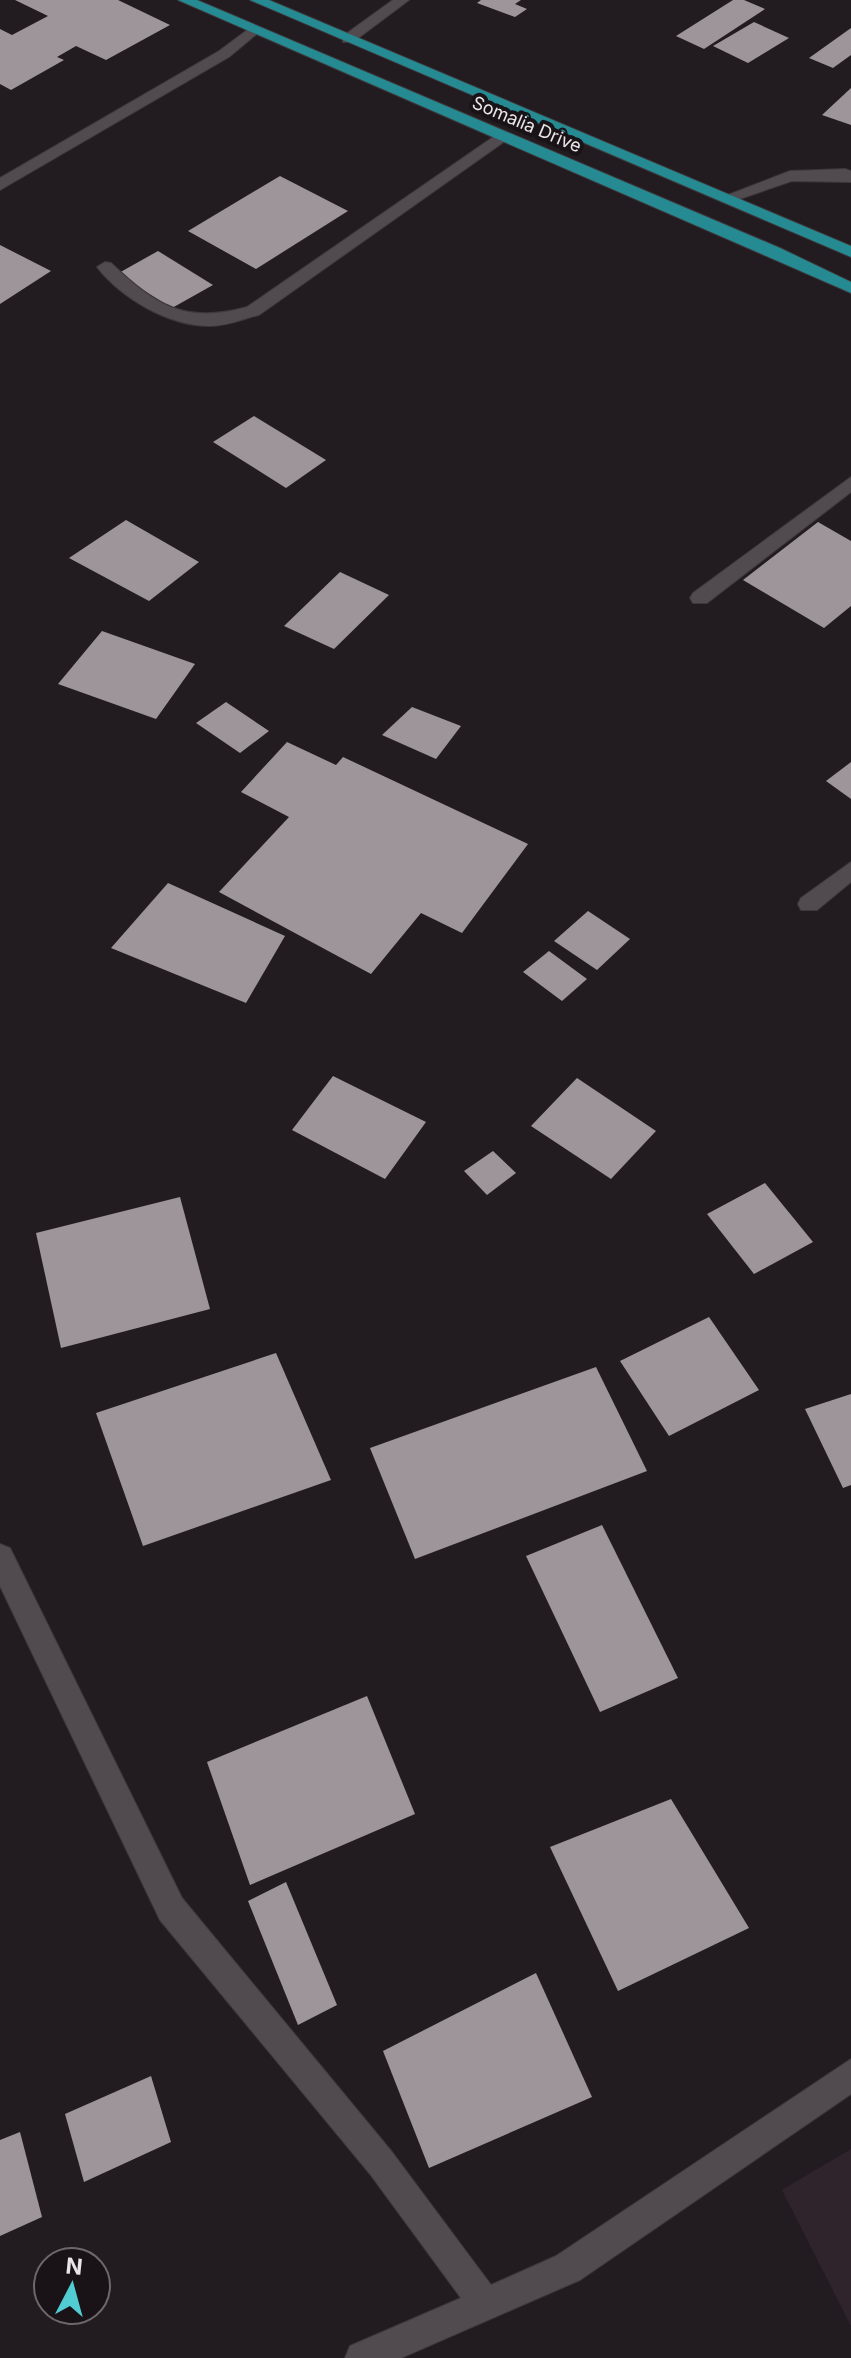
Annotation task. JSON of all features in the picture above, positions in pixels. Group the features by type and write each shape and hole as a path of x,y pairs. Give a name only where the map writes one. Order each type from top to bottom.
{"main road":[{"name":"Somalia Drive","path":"185,0 851,288"},
{"name":"Somalia Drive","path":"257,0 851,252"}],"street":[{"path":"348,39 402,0"},
{"path":"0,185 224,54 254,29"},
{"path":"105,267 124,286 181,317 211,321 253,311 504,136"},
{"path":"728,198 790,176 845,174 851,177"},
{"path":"700,598 851,483"},
{"path":"809,904 851,870"},
{"path":"0,1557 171,1909 381,2163 484,2302"},
{"path":"362,2358 484,2302 568,2268 851,2075"}],"shaded area":[{"path":"851,2149 851,2326 782,2190"}],"building":[{"path":"15,0 118,0 170,25 106,60 76,46 57,57 64,60 11,90 0,84 0,29 12,35 48,16"},
{"path":"481,0 521,0 515,4 527,9 515,17 477,3"},
{"path":"733,0 744,0 765,9 704,49 676,36"},
{"path":"754,22 789,38 748,63 713,46"},
{"path":"851,28 851,55 833,68 809,58"},
{"path":"851,88 851,125 822,115"},
{"path":"280,176 348,211 256,269 188,231"},
{"path":"0,245 51,271 0,304"},
{"path":"158,251 213,285 172,308 117,274"},
{"path":"254,416 326,460 286,488 213,442"},
{"path":"126,520 199,562 149,601 69,558"},
{"path":"818,522 851,541 851,606 824,628 743,580"},
{"path":"340,572 389,595 334,649 284,626"},
{"path":"102,631 195,664 156,719 58,684"},
{"path":"226,702 269,731 240,753 196,723"},
{"path":"412,707 461,726 436,759 382,735"},
{"path":"287,742 336,765 343,757 528,844 462,933 421,913 371,974 219,892 289,817 241,792"},
{"path":"851,762 851,799 826,781"},
{"path":"168,883 285,936 246,1003 111,948"},
{"path":"588,911 630,939 597,970 554,941"},
{"path":"549,951 587,979 562,1001 523,972"},
{"path":"333,1076 426,1122 385,1179 292,1130"},
{"path":"577,1078 656,1131 611,1179 531,1126"},
{"path":"493,1151 516,1173 487,1195 464,1171"},
{"path":"765,1183 813,1242 754,1274 707,1214"},
{"path":"180,1197 210,1309 61,1348 36,1233"},
{"path":"709,1317 759,1390 669,1436 620,1361"},
{"path":"276,1353 331,1480 143,1546 96,1413"},
{"path":"596,1367 647,1471 415,1559 370,1448"},
{"path":"851,1394 851,1485 843,1488 805,1409"},
{"path":"602,1525 678,1678 600,1712 526,1556"},
{"path":"367,1696 415,1814 250,1885 207,1762"},
{"path":"671,1799 749,1928 618,1991 550,1847"},
{"path":"286,1882 337,2005 298,2025 248,1901"},
{"path":"536,1973 592,2097 429,2168 383,2051"},
{"path":"151,2076 171,2142 84,2182 65,2114"},
{"path":"20,2132 42,2217 0,2236 0,2140"}]}
